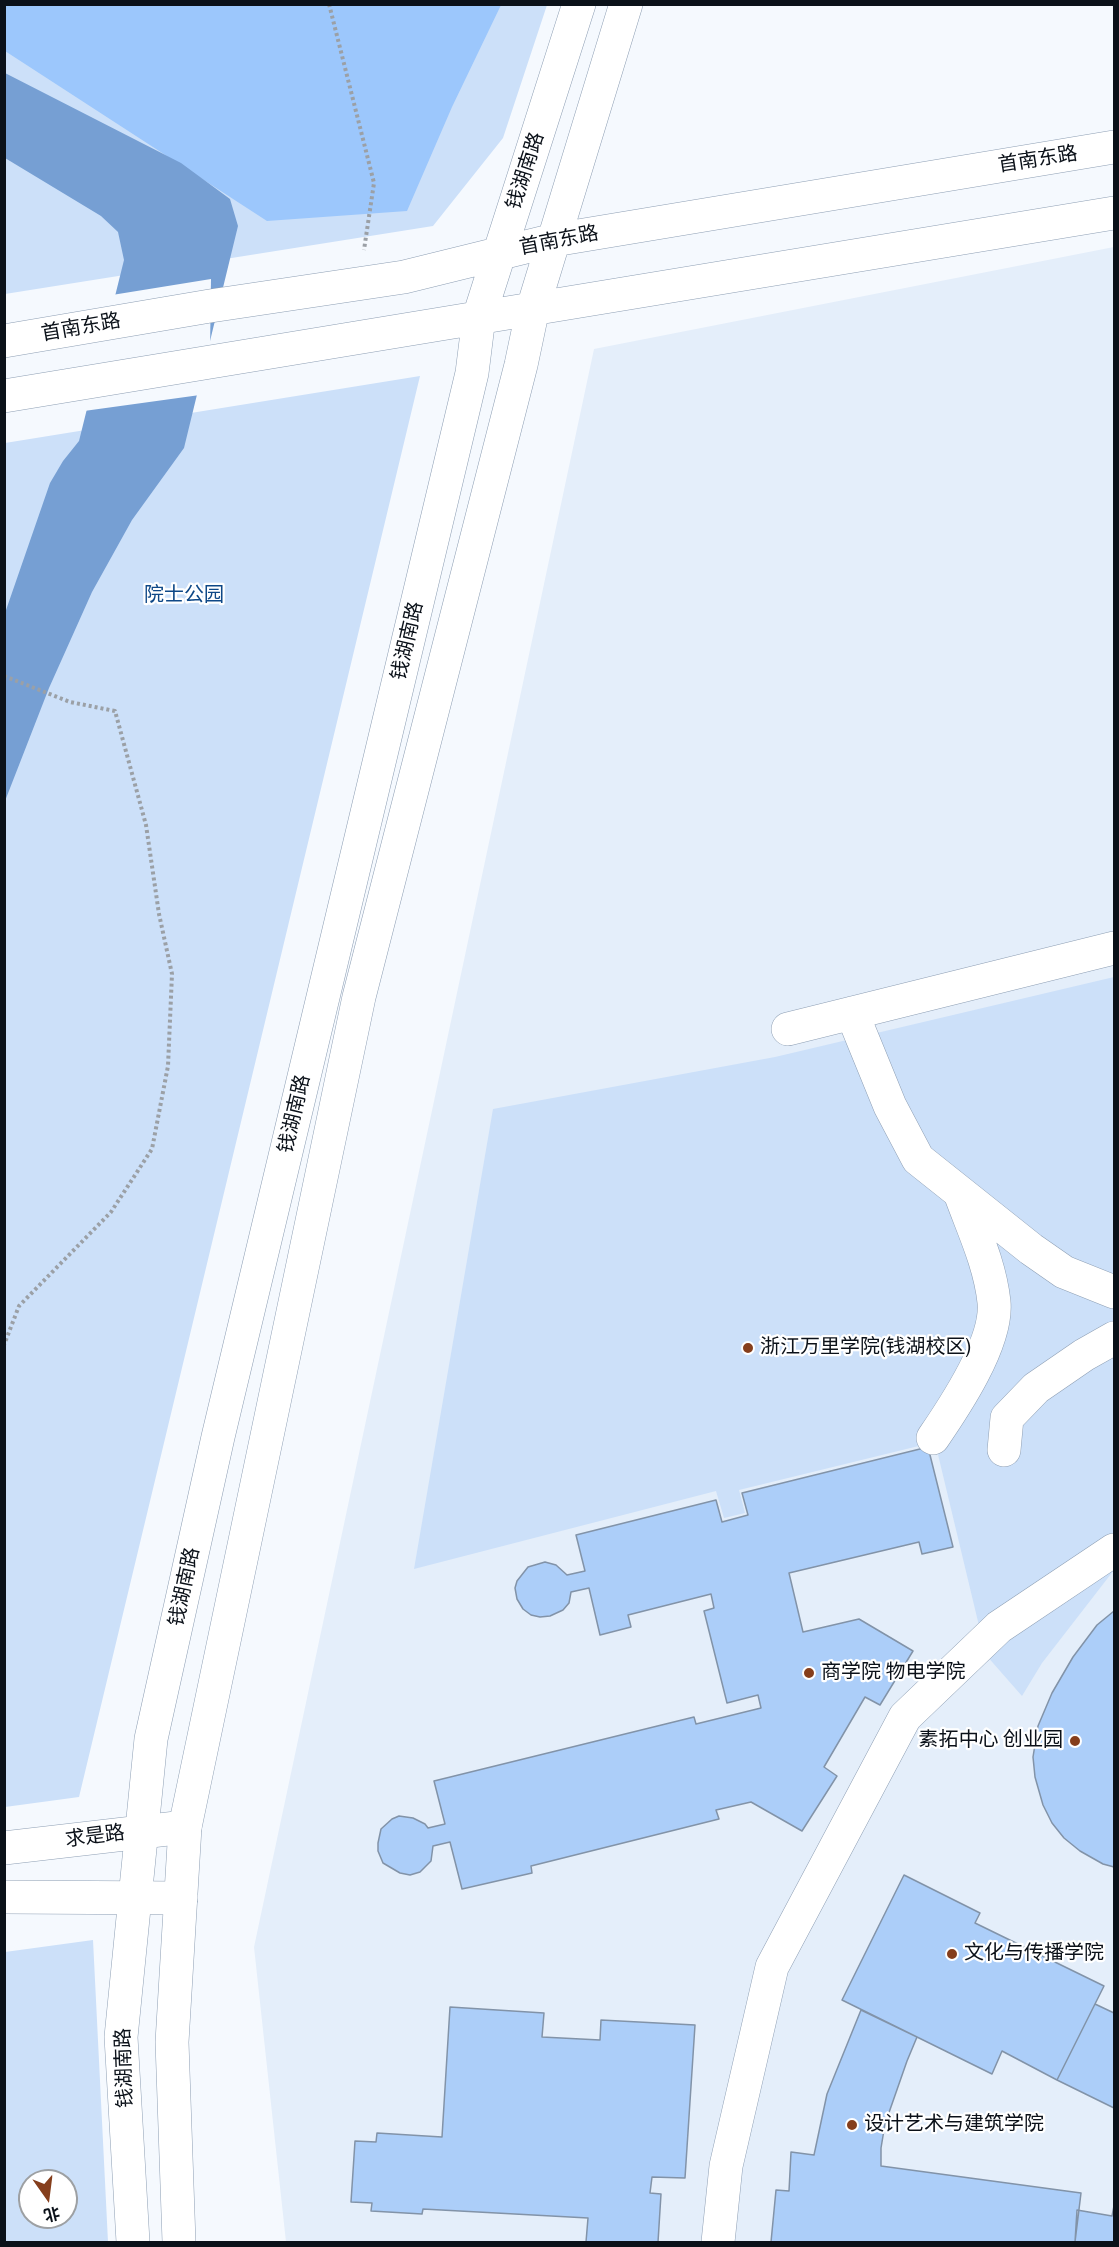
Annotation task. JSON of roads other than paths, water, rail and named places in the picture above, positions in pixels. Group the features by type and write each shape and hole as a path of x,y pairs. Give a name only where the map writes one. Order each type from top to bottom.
{"main road":[{"name":"钱湖南路","path":"133,2242 121,2037 151,1739 211,1472 472,373 479,317 579,4"},
{"name":"钱湖南路","path":"179,2242 172,2042 185,1827 359,997 521,365 533,308 626,4"},
{"name":"首南东路","path":"4,341 210,306 404,278 554,240 1114,147"},
{"path":"4,396 1114,213"},
{"path":"788,1029 1114,948"},
{"path":"852,1013 890,1106 918,1159 1031,1249 1064,1272 1114,1292"},
{"path":"933,1438 965,1389 989,1339 994,1304 983,1251 958,1189"},
{"path":"1004,1450 1007,1418 1036,1388 1084,1355 1114,1338"},
{"path":"718,2242 726,2166 772,1967 905,1717 999,1627 1114,1550"},
{"name":"求是路","path":"4,1848 185,1827"},
{"path":"4,1897 181,1898"}],"place":[{"name":"浙江万里学院(钱湖校区)","path":"748,1348"},
{"name":"商学院 物电学院","path":"809,1673"},
{"name":"素拓中心 创业园","path":"1075,1741"},
{"name":"文化与传播学院","path":"952,1954"},
{"name":"设计艺术与建筑学院","path":"852,2125"}],"park label":[{"name":"院士公园","path":"184,596"}]}
